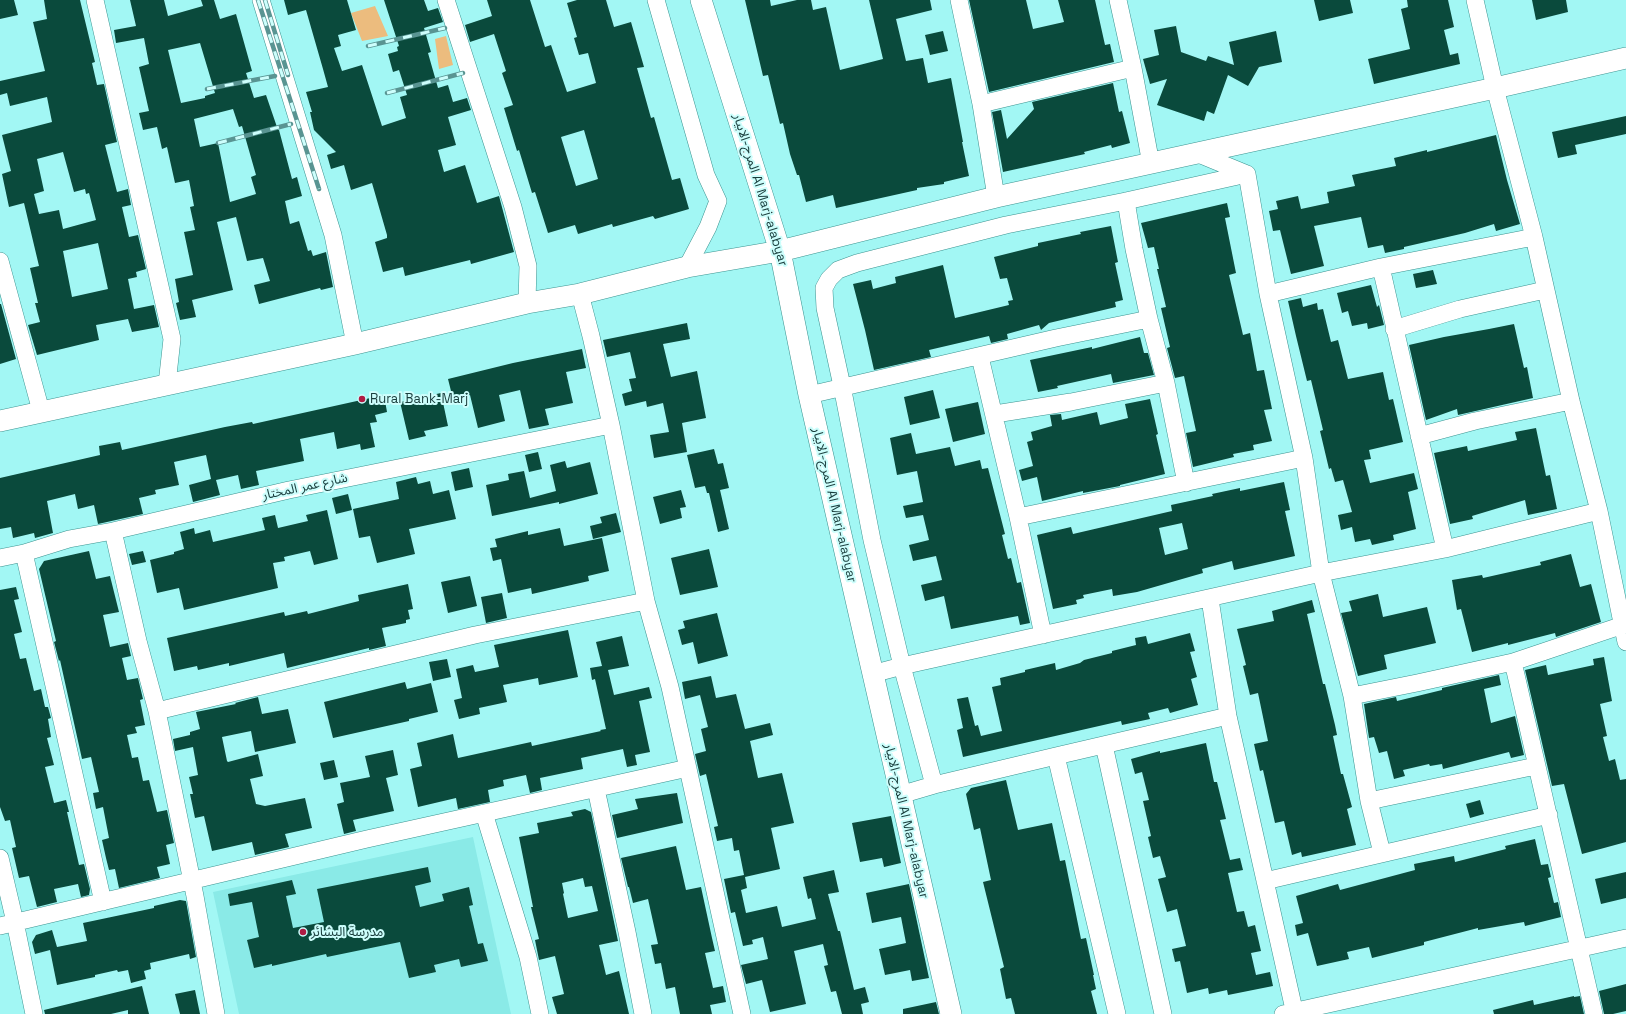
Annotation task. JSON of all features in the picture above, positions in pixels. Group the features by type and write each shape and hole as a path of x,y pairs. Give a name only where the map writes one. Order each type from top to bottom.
{"main road":[{"name":"المرج-الابيار Al Marj-alabyar","path":"701,0 780,251 809,395 951,1014"},
{"path":"0,420 355,344 527,303 580,294 687,267 780,251 996,197 1626,58"}],"street":[{"path":"95,0 172,340 168,384"},
{"path":"261,0 333,235 355,344"},
{"path":"446,0 513,207 528,266 527,303"},
{"path":"656,0 706,175 718,201 708,228 687,267"},
{"path":"959,0 981,104 996,197"},
{"path":"1118,0 1133,68 1151,164"},
{"path":"1476,0 1495,88 1534,237 1571,401 1599,511 1624,624 1626,642"},
{"path":"981,104 1133,68"},
{"path":"1196,153 1248,174"},
{"path":"934,785 902,666 872,540 842,386 824,308 824,288 829,279 838,270 857,263 1006,225 1126,201 1248,174"},
{"path":"1248,174 1268,294 1304,458 1321,573 1352,696 1369,801 1382,853"},
{"path":"1126,201 1134,249 1166,383 1186,483"},
{"path":"1268,294 1381,267 1534,237"},
{"path":"0,261 42,411"},
{"path":"1381,267 1445,550"},
{"path":"1394,329 1460,309 1545,290"},
{"path":"580,294 611,425 646,601 670,687 742,1014"},
{"path":"809,395 842,386 980,357 1056,338 1150,319"},
{"path":"980,357 995,414 1043,635"},
{"path":"995,414 1071,402 1166,383"},
{"path":"1419,436 1475,421 1571,401"},
{"name":"شارع عمر المختار","path":"0,558 24,553 69,539 113,531 289,490 611,425"},
{"path":"1018,517 1304,458"},
{"path":"872,674 902,666 1321,573 1445,550 1599,511"},
{"path":"113,531 138,641 157,711 192,882 216,1014"},
{"path":"24,553 103,902"},
{"path":"1210,598 1228,716 1265,881 1291,1013 1626,938"},
{"path":"157,711 475,635 646,601"},
{"path":"1352,696 1513,662 1624,624"},
{"path":"1513,662 1594,1014"},
{"path":"900,795 934,785 1228,716"},
{"path":"1104,745 1163,1014"},
{"path":"1056,756 1116,1014"},
{"path":"1369,801 1536,766"},
{"path":"8,924 192,882 367,839 688,768"},
{"path":"596,789 643,1014"},
{"path":"484,813 528,957 540,1014"},
{"path":"1265,881 1549,815"},
{"path":"0,858 8,924 34,1014"}],"shaded area":[{"path":"375,6 388,36 362,41 351,13"},
{"path":"446,36 453,65 439,69 435,39"},
{"path":"473,837 511,1014 239,1014 213,892"}],"building":[{"path":"0,0 14,0 18,15 0,19"},
{"path":"44,0 80,0 95,62 92,63 97,85 104,84 117,142 105,145 117,192 128,189 131,205 122,207 129,237 138,235 146,269 136,272 137,277 128,279 134,309 154,305 159,327 132,332 128,319 96,325 99,340 37,355 28,325 40,322 35,303 38,303 30,268 39,266 24,203 9,207 2,174 11,171 2,135 52,122 47,97 10,106 7,93 0,95 0,81 45,71 33,22 47,19","holes":["63,152 74,192 85,189 86,194 89,193 96,220 63,229 59,210 39,214 34,194 44,191 37,159","98,243 108,289 72,297 63,251"]},
{"path":"130,0 164,0 168,16 203,6 201,0 214,0 220,19 236,14 252,71 246,73 254,98 266,95 279,130 292,179 297,177 302,196 285,201 290,224 299,221 308,251 311,250 313,256 326,252 333,287 321,290 320,288 259,304 254,285 270,281 263,258 247,261 236,217 217,222 233,290 192,300 196,317 180,320 176,303 179,302 175,279 193,275 184,232 195,230 190,207 194,206 189,180 175,183 167,147 162,149 157,127 143,130 139,113 149,111 139,67 149,64 144,38 116,43 114,30 136,26","holes":["200,43 215,93 205,96 205,98 181,103 168,50","233,109 239,127 242,126 256,175 251,177 256,194 230,202 218,143 200,147 194,119"]},
{"path":"284,0 347,0 356,30 338,35 341,46 334,48 342,71 362,65 382,126 406,118 400,97 407,95 399,70 393,72 388,54 398,51 397,47 399,46 384,0 424,0 428,11 438,8 443,22 424,28 431,52 428,53 438,88 448,85 453,102 467,98 471,110 448,117 456,145 438,150 444,172 465,165 477,203 499,196 514,252 471,264 470,260 405,276 403,267 383,272 375,242 387,238 387,235 372,183 351,190 344,165 331,169 327,155 336,152 314,130 310,112 312,112 306,92 328,87 323,69 306,10 288,15"},
{"path":"487,0 530,0 545,47 551,45 567,92 596,83 588,53 579,55 574,38 577,37 567,3 577,0 606,0 614,27 631,22 644,67 637,68 651,118 654,117 672,180 680,178 689,209 655,219 653,216 613,227 612,224 578,234 575,225 548,233 535,192 532,193 519,150 517,151 504,108 513,105 502,73 506,71 494,34 470,42 465,25 492,16","holes":["584,130 598,179 576,186 561,137"]},
{"path":"745,0 770,0 771,6 797,0 811,0 813,10 826,7 840,70 883,59 869,0 930,0 932,10 896,19 906,61 923,58 928,83 951,78 969,176 944,182 944,184 917,188 917,190 836,208 833,195 806,202 799,175 797,175 790,154 783,123 780,124 768,75 763,76"},
{"path":"969,0 1026,0 1033,29 1064,22 1058,0 1095,0 1105,45 1110,44 1114,62 989,92"},
{"path":"1314,0 1350,0 1353,13 1319,21"},
{"path":"1407,0 1448,0 1454,27 1444,30 1450,55 1458,53 1460,64 1374,84 1368,59 1410,49 1401,9 1408,7"},
{"path":"1532,0 1566,0 1568,12 1536,20"},
{"path":"1176,26 1181,52 1206,61 1208,56 1234,65 1229,42 1276,31 1282,62 1259,67 1248,86 1228,75 1214,114 1207,111 1204,121 1157,105 1167,79 1150,84 1143,59 1159,55 1154,30"},
{"path":"943,31 948,51 930,55 925,35"},
{"path":"1113,83 1119,112 1122,111 1130,143 1112,148 1111,145 1084,152 1085,154 1003,172 992,112 1001,110 1007,139 1034,109 1032,102"},
{"path":"1626,116 1626,134 1575,145 1577,154 1558,158 1552,132"},
{"path":"1496,135 1520,224 1496,231 1494,224 1465,233 1404,247 1404,249 1385,253 1383,245 1368,248 1361,217 1314,226 1324,266 1291,274 1280,230 1273,231 1269,211 1278,209 1276,201 1298,196 1301,209 1329,203 1327,192 1355,186 1352,175 1396,166 1394,158 1427,150 1427,152"},
{"path":"1227,203 1230,217 1225,218 1236,273 1229,275 1243,335 1250,333 1257,371 1264,370 1272,409 1264,410 1272,441 1253,445 1254,450 1233,454 1234,457 1193,467 1186,433 1196,431 1184,376 1175,378 1167,348 1170,347 1161,308 1166,307 1157,269 1159,269 1154,247 1148,248 1141,223"},
{"path":"1111,226 1118,262 1115,263 1123,300 1115,302 1116,307 1049,323 1041,330 1039,325 1007,334 1008,339 991,343 989,336 929,350 931,357 874,370 853,284 871,280 873,289 896,283 895,277 943,265 955,318 1009,305 1008,301 1013,300 1007,278 1000,279 994,257 1038,246 1038,243"},
{"path":"1433,270 1437,284 1416,288 1413,274"},
{"path":"1371,285 1377,307 1379,305 1384,325 1368,329 1367,323 1352,326 1348,311 1342,313 1337,293"},
{"path":"1301,298 1303,307 1317,303 1318,310 1323,309 1331,342 1338,340 1348,379 1383,372 1389,400 1393,399 1403,442 1369,450 1371,459 1364,460 1370,483 1414,473 1418,489 1408,492 1416,529 1393,535 1394,540 1372,545 1370,539 1355,542 1352,527 1341,530 1338,515 1352,512 1343,480 1335,482 1331,468 1329,469 1320,431 1323,430 1311,380 1307,381 1296,336 1288,301"},
{"path":"0,304 16,359 0,364"},
{"path":"687,323 690,339 663,344 671,377 697,371 706,418 682,423 687,452 654,458 650,435 669,432 663,403 647,407 646,401 625,406 622,394 632,391 629,379 636,378 630,352 607,357 603,340"},
{"path":"1514,324 1524,368 1527,367 1533,398 1458,415 1457,409 1426,420 1409,345"},
{"path":"1140,337 1144,353 1148,353 1154,375 1113,383 1111,374 1057,386 1058,388 1038,392 1030,360 1092,347 1092,349"},
{"path":"582,349 586,368 566,372 573,403 545,409 549,425 529,429 520,390 499,395 505,421 478,428 470,395 453,399 448,379 513,363"},
{"path":"933,390 940,418 910,425 904,397"},
{"path":"441,393 448,426 424,431 426,436 409,440 400,402"},
{"path":"384,395 387,412 375,415 377,422 370,423 375,447 361,450 360,444 337,449 334,432 300,439 304,461 256,471 259,485 241,489 238,475 216,480 220,495 193,502 189,485 211,479 206,455 174,462 179,485 155,490 156,494 139,498 143,514 98,524 94,505 78,509 75,494 47,501 53,533 35,538 34,533 13,538 11,527 0,529 0,478 100,455 99,446 120,442 122,450 225,427 252,422 253,424"},
{"path":"1150,399 1165,474 1120,486 1083,493 1083,491 1042,501 1037,477 1022,481 1019,470 1033,466 1027,442 1033,440 1031,432 1052,426 1050,415 1061,414 1062,420 1097,412 1100,425 1128,418 1125,404"},
{"path":"978,402 985,434 953,442 945,409"},
{"path":"1536,428 1546,476 1550,475 1557,509 1528,515 1525,500 1472,516 1473,519 1450,524 1434,453 1467,446 1468,451 1517,440 1515,432"},
{"path":"911,433 916,454 950,447 955,466 980,460 982,469 988,468 1005,534 1002,535 1008,559 1011,558 1017,583 1021,582 1030,623 1020,625 1018,616 951,629 944,596 925,601 921,585 942,580 936,556 913,561 909,545 929,540 923,515 906,518 903,506 923,502 917,471 897,475 890,438"},
{"path":"714,449 718,464 723,463 729,488 720,490 729,529 718,532 709,493 707,493 705,486 695,488 687,455"},
{"path":"538,452 542,469 529,472 525,455"},
{"path":"565,461 567,468 590,462 598,494 559,504 559,502 492,516 486,485 509,480 508,474 524,471 530,498 556,491 550,465"},
{"path":"469,468 473,487 455,491 451,472"},
{"path":"416,477 418,484 430,481 433,494 449,490 456,519 409,529 415,554 377,563 370,536 359,538 353,509 399,499 396,482"},
{"path":"1284,482 1290,510 1285,511 1295,556 1234,570 1232,561 1202,569 1203,573 1137,592 1113,596 1112,589 1083,595 1084,598 1076,600 1077,604 1053,609 1037,535 1071,527 1073,534 1172,511 1171,505 1213,496 1212,494 1240,488 1240,491","holes":["1182,523 1188,549 1165,555 1159,528"]},
{"path":"681,490 686,507 680,508 682,518 660,524 653,497"},
{"path":"348,494 352,510 336,514 332,498"},
{"path":"327,510 338,559 314,565 310,551 284,557 285,561 273,563 278,588 184,610 179,588 157,593 150,560 174,554 174,552 184,549 180,532 194,528 195,534 210,530 213,542 265,530 262,518 275,515 278,528 308,521 306,515"},
{"path":"616,513 621,532 593,539 590,526 602,523 600,517"},
{"path":"560,528 564,546 602,538 609,571 588,576 589,581 532,594 531,588 508,593 501,559 493,561 490,548 497,547 495,539 528,531 528,535"},
{"path":"709,549 718,587 680,595 671,558"},
{"path":"89,551 96,579 110,576 119,612 103,615 110,647 128,643 131,656 122,658 127,680 138,678 143,699 140,700 145,725 135,727 137,733 127,735 132,758 138,757 143,781 149,780 157,812 167,810 174,843 166,845 170,864 157,867 160,878 119,888 115,869 109,870 102,840 109,838 103,807 96,809 93,793 99,792 91,757 82,759 60,660 59,661 54,642 56,641 39,569 44,561"},
{"path":"143,551 146,562 132,565 129,554"},
{"path":"1571,554 1580,587 1591,584 1601,622 1556,637 1555,633 1508,645 1508,643 1472,652 1461,609 1457,610 1452,580 1482,575 1483,578 1541,565 1540,562"},
{"path":"470,576 477,606 448,613 441,582"},
{"path":"408,584 413,609 408,610 410,619 406,620 406,623 382,628 386,646 369,650 369,648 287,668 284,653 229,666 229,663 198,670 197,666 174,671 167,638 284,612 285,616 307,611 308,614 359,601 358,595"},
{"path":"16,587 19,599 14,600 22,632 14,634 20,659 26,658 34,691 41,689 45,707 48,707 51,718 48,719 51,737 47,738 54,765 45,767 54,803 66,800 69,812 67,812 79,865 84,864 90,889 89,895 81,897 78,884 54,889 57,902 37,907 29,876 19,878 12,848 16,847 10,820 5,821 0,807 0,590"},
{"path":"502,593 507,618 486,623 481,597"},
{"path":"1378,594 1383,617 1427,607 1436,643 1384,655 1387,669 1358,676 1341,613 1352,611 1349,601"},
{"path":"1312,600 1315,612 1307,614 1323,684 1325,684 1335,725 1337,735 1333,736 1341,774 1343,774 1352,807 1347,809 1356,845 1302,857 1301,852 1292,855 1284,821 1275,823 1263,770 1260,771 1254,744 1268,741 1258,693 1250,695 1243,666 1246,665 1237,629 1274,621 1272,611"},
{"path":"717,613 728,656 698,664 693,642 682,645 678,630 685,628 683,621"},
{"path":"568,630 578,677 539,685 538,678 503,685 507,702 479,708 480,714 459,719 454,700 462,698 456,669 473,665 475,672 499,667 494,645"},
{"path":"1190,633 1195,651 1190,652 1197,677 1191,679 1198,705 1170,713 1168,708 1148,713 1150,719 1122,725 1121,721 963,757 957,730 963,728 957,699 968,697 975,726 978,725 981,736 1002,731 992,687 1001,685 1000,678 1055,663 1056,670 1080,663 1084,660 1112,653 1112,651 1136,645 1135,638 1146,636 1148,644"},
{"path":"622,636 629,666 608,670 614,695 649,687 652,698 639,701 650,752 635,755 637,765 627,767 623,749 581,758 583,769 540,778 542,790 530,793 526,775 503,780 504,786 488,790 490,802 458,809 456,798 418,807 410,769 422,766 417,743 453,734 458,758 531,742 532,746 606,729 595,679 592,680 590,668 602,666 596,642"},
{"path":"1604,657 1612,701 1600,704 1607,736 1603,737 1609,761 1615,759 1620,780 1626,779 1626,842 1582,854 1564,784 1552,786 1525,670 1546,665 1548,675 1594,665 1593,659"},
{"path":"447,659 451,677 433,681 429,662"},
{"path":"1499,675 1501,685 1484,689 1491,723 1515,716 1524,755 1511,758 1509,752 1443,769 1442,764 1430,766 1429,764 1403,770 1405,776 1394,779 1387,751 1379,753 1374,737 1369,738 1364,704 1396,697 1397,701 1442,690 1442,688"},
{"path":"711,676 716,698 736,694 745,729 770,723 773,735 750,741 758,778 782,773 794,823 771,828 780,869 745,877 747,888 741,890 746,913 777,906 782,927 816,919 811,898 808,899 803,877 834,870 839,892 828,894 838,931 840,931 854,990 865,987 869,1002 861,1004 863,1014 842,1014 836,991 831,992 824,966 828,965 823,944 794,951 806,1004 770,1012 762,980 746,984 741,965 768,959 763,937 752,940 753,944 743,946 735,912 731,913 724,879 744,875 739,850 734,851 732,838 717,841 714,827 718,826 706,774 700,776 695,754 706,751 701,729 708,727 700,695 685,699 682,682"},
{"path":"405,682 407,689 431,683 438,712 409,719 409,721 333,738 324,702"},
{"path":"258,697 262,714 288,709 296,743 255,752 251,731 222,737 227,761 258,754 263,776 250,779 256,804 265,806 305,798 312,828 285,834 289,847 255,855 252,842 212,851 204,816 195,818 190,794 193,794 189,777 198,775 193,747 175,751 173,739 190,735 190,732 200,729 196,712 236,704 235,703"},
{"path":"1206,743 1214,782 1217,782 1226,819 1220,820 1230,860 1240,858 1243,870 1228,873 1237,912 1244,911 1248,927 1255,925 1261,951 1251,953 1256,975 1270,972 1273,986 1228,995 1227,990 1209,994 1208,988 1187,993 1180,961 1175,962 1172,949 1186,946 1177,909 1167,912 1158,879 1166,877 1160,856 1153,858 1148,837 1151,836 1143,801 1149,800 1142,772 1135,774 1131,759 1160,751 1160,753"},
{"path":"393,750 398,775 386,778 394,811 353,820 356,831 344,834 337,804 344,802 340,783 370,777 365,756"},
{"path":"334,760 338,777 324,780 320,763"},
{"path":"1006,780 1018,830 1052,823 1060,861 1065,860 1081,939 1086,938 1096,989 1091,991 1097,1014 1015,1014 1011,998 1006,999 1000,969 1004,967 983,882 991,880 980,828 974,830 966,794 971,788"},
{"path":"677,793 683,823 617,838 612,815 638,809 635,799"},
{"path":"1480,800 1484,814 1470,818 1466,804"},
{"path":"585,809 591,812 618,941 599,945 606,975 619,971 629,1014 557,1014 552,997 564,994 555,956 539,960 535,940 539,939 531,907 533,907 519,837 539,833 537,823 573,816 571,812","holes":["583,878 585,887 592,886 598,911 568,918 562,883"]},
{"path":"891,816 901,863 884,867 882,858 860,862 852,823"},
{"path":"1535,839 1541,865 1548,864 1551,877 1548,878 1554,903 1558,902 1561,917 1525,926 1524,922 1478,930 1478,928 1424,942 1424,945 1372,958 1369,947 1347,952 1349,959 1317,966 1308,933 1297,936 1295,925 1303,923 1296,896 1338,884 1340,890 1415,870 1414,864 1454,856 1455,862 1506,849 1505,846"},
{"path":"676,846 686,890 701,887 715,951 705,953 713,988 723,986 726,1002 710,1005 712,1014 680,1014 675,987 666,989 661,963 655,964 651,945 658,944 648,899 633,903 621,858"},
{"path":"428,867 431,882 415,886 420,907 444,901 442,894 469,887 473,905 469,906 478,944 483,943 488,961 461,967 459,959 434,965 436,972 409,978 400,942 327,957 326,954 272,966 272,964 254,968 247,940 259,937 252,902 230,906 228,894 292,880 296,894 286,896 293,928 324,922 317,889"},
{"path":"1626,872 1626,898 1601,904 1595,879"},
{"path":"909,884 929,978 912,981 910,970 885,975 879,949 906,943 901,917 872,923 866,893"},
{"path":"180,900 186,901 196,957 190,959 189,954 150,963 151,969 144,971 146,979 131,983 128,970 118,972 117,970 95,975 95,977 57,985 50,950 35,954 32,942 36,935 52,930 57,947 87,941 83,923 154,908 154,906"},
{"path":"1626,984 1626,1011 1613,1014 1604,1014 1599,991"},
{"path":"142,986 149,1014 128,1014 128,1010 111,1014 45,1014 44,1010"},
{"path":"195,990 200,1014 180,1014 175,994"},
{"path":"1580,996 1584,1014 1494,1014 1493,1010 1533,1000 1534,1005"},
{"path":"936,1002 939,1014 903,1014 903,1009"}],"railway":[{"path":"258,0 319,189"},
{"path":"265,0 288,75"},
{"path":"368,46 445,28"},
{"path":"387,93 463,73"},
{"path":"207,89 275,76"},
{"path":"218,143 291,124"}],"place":[{"name":"Rural Bank-Marj","path":"362,399"},
{"name":"مدرسة البشائر","path":"303,932"}]}
